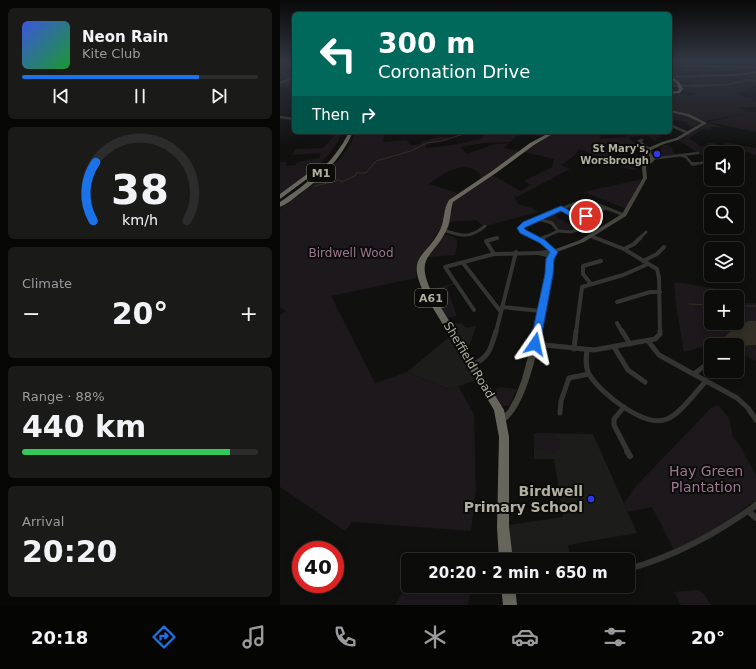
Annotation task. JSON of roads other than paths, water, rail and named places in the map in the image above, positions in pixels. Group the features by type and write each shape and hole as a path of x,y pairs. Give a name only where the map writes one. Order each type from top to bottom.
{"highway":[{"name":"M1","path":"280,198 306,179 326,161 339,145 344,134"},
{"name":"M1","path":"280,205 306,186 326,168 342,149 350,134"},
{"name":"Sheffield Road","path":"505,553 503,527 504,437 499,410 428,293 419,275 419,270 423,259 443,230 449,204 532,144 550,134"},
{"path":"509,593 510,605"}],"street":[{"path":"642,140 639,141 647,146 678,139 705,123 672,112"},
{"path":"280,117 292,119"},
{"path":"672,126 688,133"},
{"path":"647,146 648,152 653,158"},
{"path":"635,161 698,153"},
{"path":"680,155 686,157 692,164 704,163"},
{"path":"474,310 445,268 494,254 516,252 552,253 582,241 613,224 624,215 644,178 644,167 651,162 653,158"},
{"path":"501,420 511,413 522,388 535,344 552,253 547,245 523,232 520,228 526,223 561,208 584,201 624,215"},
{"path":"561,208 578,218 604,209"},
{"path":"538,218 552,223 558,230"},
{"path":"443,230 462,236 477,233 485,226"},
{"path":"535,344 594,350 648,341 655,339 660,334 660,292 659,273 657,270 624,249 577,228 571,232 558,230 539,240"},
{"path":"624,249 634,244 646,232"},
{"path":"494,254 486,241 497,238"},
{"path":"643,261 657,254 664,247"},
{"path":"471,365 480,363 484,360 492,340 502,310 516,252"},
{"path":"591,284 583,276 583,266 601,261"},
{"path":"463,263 493,302 502,310 542,311"},
{"path":"574,349 582,287 624,274 648,264"},
{"path":"617,302 650,292 660,292"},
{"path":"493,302 504,301"},
{"path":"617,322 630,344"},
{"path":"648,341 659,355 738,398 748,408 756,420"},
{"path":"614,347 628,370 645,382"},
{"path":"587,350 586,366 589,374 602,390 624,407 645,418 664,420 670,417 706,381"},
{"path":"694,374 704,367"},
{"path":"560,413 561,401 569,378 589,374"},
{"path":"624,407 614,419 614,425 630,456"},
{"path":"635,567 661,559 702,541 729,525 756,505"},
{"path":"748,511 756,518"}],"waterway":[{"path":"315,186 340,180 341,182 355,176 356,173 366,173 376,161 411,151 427,143 442,141 464,134"},
{"path":"689,304 704,305"},
{"path":"744,306 756,306"}],"place":[{"name":"St Mary's, Worsbrough","path":"657,154"},
{"name":"Birdwell Primary School","path":"591,499"}],"park label":[{"name":"Birdwell Wood","path":"351,253"},
{"name":"Hay Green Plantation","path":"706,480"}]}
